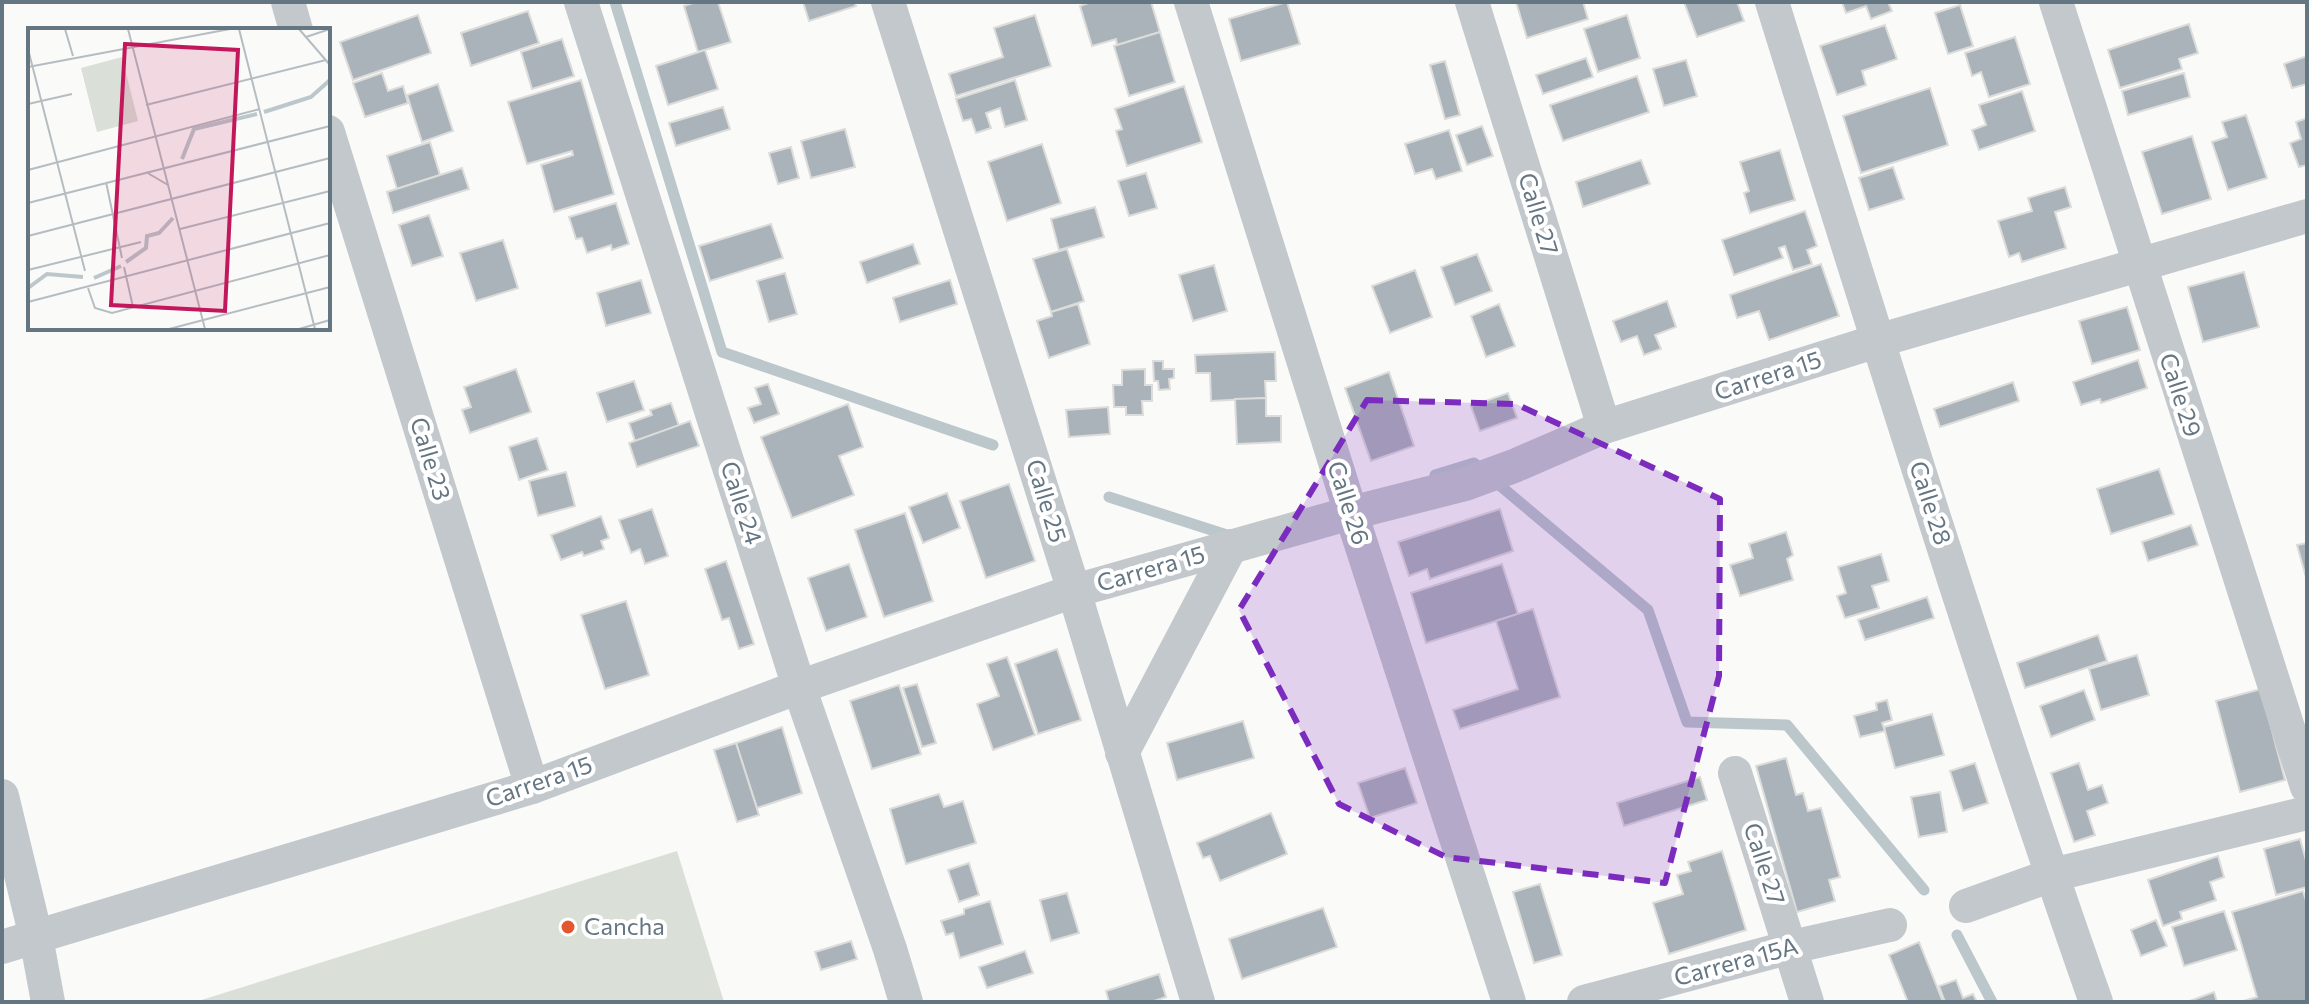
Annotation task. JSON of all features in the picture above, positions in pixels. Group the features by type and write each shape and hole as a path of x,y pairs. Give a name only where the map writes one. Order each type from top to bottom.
{"street":[{"path":"288,2 295,28"},
{"name":"Calle 24","path":"581,2 799,687 906,1002"},
{"name":"Calle 25","path":"888,2 1074,591 1198,1002"},
{"name":"Calle 26","path":"1191,2 1509,1002"},
{"name":"Calle 27","path":"1472,2 1604,427"},
{"name":"Calle 28","path":"1772,2 1877,341 2096,1002"},
{"name":"Calle 29","path":"2056,2 2307,787"},
{"name":"Calle 23","path":"330,138 532,787"},
{"name":"Carrera 15","path":"2,947 532,787 799,687 1074,591 1465,484 1604,427 1877,341 2307,216"},
{"path":"1122,753 1231,546"},
{"name":"Calle 27","path":"1735,773 1807,1002"},
{"path":"2,796 36,937 48,1002"},
{"path":"1966,906 2052,875 2307,813"},
{"name":"Carrera 15A","path":"1584,1002 1791,947 1890,925"}],"highlighted area":[{"path":"1367,400 1516,404 1720,499 1719,676 1665,883 1446,857 1339,804 1239,610"}],"shaded area":[{"name":"Cancha","path":"677,851 724,1002 195,1002"}],"building":[{"path":"696,2 718,2 731,42 698,52 684,6"},
{"path":"803,2 854,2 856,6 809,21"},
{"path":"1091,2 1151,2 1160,32 1117,45 1116,39 1092,46 1080,6"},
{"path":"1287,2 1300,44 1241,61 1229,19"},
{"path":"1516,2 1583,2 1588,19 1527,38"},
{"path":"1684,2 1737,2 1744,21 1697,37"},
{"path":"1842,2 1888,2 1892,11 1871,19 1866,6 1846,13"},
{"path":"1960,5 1973,46 1948,54 1935,13"},
{"path":"528,11 539,43 471,66 461,33"},
{"path":"418,15 431,53 353,80 340,42"},
{"path":"1035,15 1051,66 956,96 949,74 1003,57 994,28"},
{"path":"1627,15 1640,58 1598,72 1584,29"},
{"path":"2189,24 2198,53 2179,59 2182,69 2120,88 2108,50"},
{"path":"1885,25 1897,59 1862,71 1866,85 1837,95 1820,46"},
{"path":"1160,32 1175,82 1129,96 1114,46"},
{"path":"2015,37 2030,84 1989,97 1981,72 1972,76 1965,53"},
{"path":"562,39 574,76 532,89 521,52"},
{"path":"705,50 718,89 668,105 656,66"},
{"path":"2307,56 2307,84 2292,88 2284,64"},
{"path":"1586,58 1593,77 1543,94 1536,75"},
{"path":"1686,60 1697,96 1664,106 1653,69"},
{"path":"1445,61 1460,115 1445,119 1430,65"},
{"path":"382,73 388,91 403,86 408,103 365,117 353,83"},
{"path":"2184,73 2190,97 2128,115 2122,91"},
{"path":"1637,76 1649,112 1563,141 1550,105"},
{"path":"581,80 614,194 554,212 541,165 573,155 572,151 527,164 508,102"},
{"path":"1015,80 1027,120 1005,127 1000,108 986,113 991,128 976,133 971,119 963,121 956,99"},
{"path":"438,84 453,131 422,142 407,95"},
{"path":"1184,86 1202,142 1127,166 1116,131 1122,129 1115,109"},
{"path":"1930,88 1948,145 1861,173 1843,116"},
{"path":"2022,91 2035,131 1979,150 1972,130 1986,125 1979,105"},
{"path":"723,107 730,129 676,146 669,123"},
{"path":"2246,115 2267,178 2228,190 2212,142 2227,137 2222,122"},
{"path":"2307,118 2307,165 2299,167 2290,143 2301,139 2296,122"},
{"path":"1482,126 1493,156 1467,165 1456,135"},
{"path":"845,129 855,167 811,178 801,141"},
{"path":"1449,130 1462,171 1436,179 1432,169 1415,174 1405,144"},
{"path":"2192,136 2211,199 2162,214 2142,152"},
{"path":"430,142 440,175 397,189 387,156"},
{"path":"1042,144 1061,203 1007,221 988,162"},
{"path":"791,147 799,178 778,184 769,153"},
{"path":"1780,150 1795,200 1750,213 1744,193 1749,191 1740,162"},
{"path":"1641,160 1650,184 1583,207 1576,182"},
{"path":"1893,167 1904,199 1869,210 1859,178"},
{"path":"462,168 469,189 393,213 387,192"},
{"path":"1146,173 1157,208 1129,216 1118,181"},
{"path":"2065,187 2071,207 2055,212 2066,248 2022,262 2019,253 2009,257 1998,221 2032,211 2028,198"},
{"path":"616,203 629,244 612,250 611,245 587,253 582,238 576,239 569,217"},
{"path":"1095,207 1104,237 1059,250 1051,219"},
{"path":"1805,211 1817,246 1807,250 1812,264 1793,270 1785,246 1779,248 1783,258 1734,275 1722,240"},
{"path":"429,215 443,256 412,266 399,225"},
{"path":"771,224 783,258 710,281 699,246"},
{"path":"503,240 518,288 476,301 460,253"},
{"path":"913,244 920,264 867,283 860,262"},
{"path":"1067,249 1084,301 1051,312 1033,259"},
{"path":"1477,254 1492,291 1455,305 1441,267"},
{"path":"1821,264 1839,316 1769,340 1759,311 1737,318 1730,295"},
{"path":"1214,265 1227,311 1193,321 1179,275"},
{"path":"1415,270 1432,317 1390,333 1372,286"},
{"path":"2244,272 2259,327 2203,342 2188,287"},
{"path":"785,273 797,314 769,322 757,281"},
{"path":"641,280 651,313 606,326 597,293"},
{"path":"950,280 957,304 900,322 893,298"},
{"path":"1667,301 1676,327 1655,335 1661,349 1644,355 1637,336 1621,342 1613,321"},
{"path":"1078,304 1090,344 1049,358 1037,321 1052,316 1051,312"},
{"path":"1499,304 1515,346 1486,357 1471,316"},
{"path":"2127,307 2140,350 2092,364 2079,321"},
{"path":"1275,352 1276,381 1265,381 1266,398 1211,401 1210,373 1196,373 1195,355"},
{"path":"2138,360 2147,388 2101,403 2100,399 2081,405 2073,382"},
{"path":"1153,361 1163,361 1163,369 1174,369 1174,378 1169,379 1170,389 1159,390 1158,381 1154,381"},
{"path":"516,369 531,412 470,433 462,410 471,407 464,387"},
{"path":"1145,369 1145,385 1152,385 1152,401 1142,401 1143,415 1126,415 1126,407 1114,407 1113,385 1122,385 1122,370"},
{"path":"1389,372 1414,446 1371,461 1345,388"},
{"path":"634,381 644,410 607,422 597,393"},
{"path":"2013,382 2019,401 1940,427 1934,409"},
{"path":"768,384 779,414 754,423 748,408 761,404 755,388"},
{"path":"1508,393 1517,418 1480,431 1471,406"},
{"path":"1266,398 1266,416 1281,416 1281,442 1237,444 1235,399"},
{"path":"671,403 679,426 635,441 629,423 652,415 650,410"},
{"path":"848,404 863,447 839,456 854,495 792,518 761,437"},
{"path":"1108,407 1110,434 1069,437 1066,410"},
{"path":"690,421 699,446 637,467 629,443"},
{"path":"537,438 548,470 519,480 509,447"},
{"path":"2159,469 2174,514 2111,534 2097,489"},
{"path":"566,472 575,506 538,516 529,481"},
{"path":"1009,484 1035,561 986,578 960,501"},
{"path":"947,493 960,528 923,543 909,507"},
{"path":"652,509 668,556 645,564 640,549 631,553 619,520"},
{"path":"1500,509 1513,551 1430,579 1427,569 1409,576 1398,542"},
{"path":"905,513 933,601 884,617 855,530"},
{"path":"601,516 609,538 601,541 604,549 584,556 582,552 561,560 551,535"},
{"path":"2191,525 2198,545 2148,561 2142,542"},
{"path":"1786,532 1793,555 1787,559 1793,580 1740,596 1730,565 1753,558 1749,544"},
{"path":"2307,543 2307,581 2297,545"},
{"path":"1881,554 1889,581 1872,586 1879,608 1845,618 1837,596 1846,593 1838,567"},
{"path":"726,561 754,644 739,649 729,618 722,620 705,569"},
{"path":"849,564 867,617 826,631 808,578"},
{"path":"1502,564 1518,614 1426,643 1411,593"},
{"path":"1927,597 1934,618 1865,640 1858,620"},
{"path":"626,601 649,675 605,689 581,615"},
{"path":"1533,609 1560,697 1460,729 1453,710 1518,689 1496,621"},
{"path":"2098,635 2107,661 2025,688 2017,663"},
{"path":"1057,649 1081,720 1038,734 1015,664"},
{"path":"2137,655 2149,695 2101,710 2089,669"},
{"path":"1007,657 1035,735 993,750 977,704 999,696 987,664"},
{"path":"917,684 936,743 922,747 903,688"},
{"path":"899,685 921,754 872,769 850,701"},
{"path":"2261,689 2285,780 2240,792 2216,701"},
{"path":"2084,690 2095,720 2051,737 2040,706"},
{"path":"1887,700 1892,720 1882,723 1885,731 1860,737 1854,716 1877,710 1876,703"},
{"path":"1932,714 1944,755 1895,768 1884,727"},
{"path":"1243,721 1254,758 1177,780 1167,743"},
{"path":"782,727 802,793 757,808 736,743"},
{"path":"736,743 759,815 737,822 714,750"},
{"path":"1786,758 1796,795 1803,793 1808,811 1821,808 1840,877 1829,880 1835,901 1797,912 1756,766"},
{"path":"1975,763 1988,803 1963,811 1950,771"},
{"path":"2079,763 2088,790 2102,785 2108,803 2087,811 2095,835 2074,842 2051,773"},
{"path":"1405,768 1417,803 1370,818 1358,783"},
{"path":"1700,777 1707,800 1624,826 1617,803"},
{"path":"1940,792 1947,832 1919,837 1911,797"},
{"path":"939,794 944,807 963,801 976,843 906,864 890,809"},
{"path":"1271,813 1287,854 1220,881 1210,856 1203,858 1197,843"},
{"path":"2300,839 2307,864 2307,887 2276,895 2264,849"},
{"path":"1722,851 1746,930 1669,954 1653,903 1683,894 1677,875 1691,871 1688,862"},
{"path":"2218,856 2224,877 2210,882 2216,900 2180,912 2182,919 2163,926 2148,880"},
{"path":"969,863 979,895 959,902 948,870"},
{"path":"1540,884 1562,955 1534,963 1513,892"},
{"path":"2303,891 2307,904 2307,1002 2240,1002 2257,997 2232,912"},
{"path":"1067,893 1079,933 1051,941 1040,900"},
{"path":"990,901 1003,944 960,958 953,933 946,935 941,921 964,914 964,909"},
{"path":"1323,908 1337,947 1242,979 1229,939"},
{"path":"2224,911 2237,950 2184,966 2172,927"},
{"path":"2156,920 2167,946 2141,956 2131,930"},
{"path":"851,941 857,959 821,970 815,952"},
{"path":"1919,942 1943,1002 1908,1002 1889,955"},
{"path":"1025,951 1033,973 987,988 979,967"},
{"path":"1159,974 1166,997 1151,1002 1109,1002 1106,991"},
{"path":"1956,980 1963,998 1973,994 1977,1002 1945,1002 1939,986"},
{"path":"2214,992 2217,1002 2187,1002"}],"waterway":[{"path":"615,2 722,352 993,445"},
{"path":"1435,475 1474,463 1478,467"},
{"path":"1491,478 1648,610 1687,722 1787,725 1924,890"},
{"path":"1109,497 1230,536"},
{"path":"1957,935 1992,1002"}],"place":[{"name":"Cancha","path":"568,927"}]}
